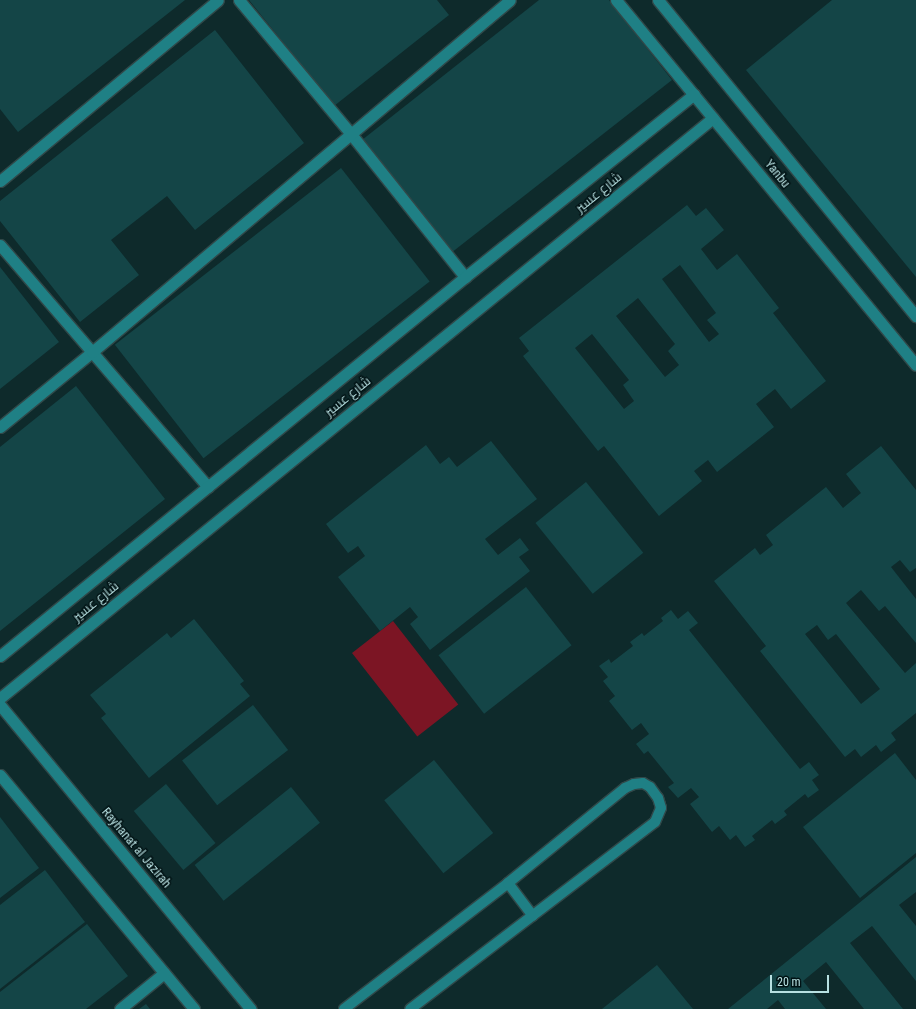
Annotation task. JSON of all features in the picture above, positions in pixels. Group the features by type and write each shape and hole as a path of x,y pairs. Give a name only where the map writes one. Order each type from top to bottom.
{"street":[{"path":"0,181 218,0"},
{"path":"239,0 351,134 465,277"},
{"path":"0,427 92,352 510,0"},
{"name":"Yanbu","path":"616,0 916,365"},
{"name":"Yanbu","path":"658,0 916,316"},
{"name":"شارع عسير","path":"0,656 465,277 694,94"},
{"name":"شارع عسير","path":"0,698 713,118"},
{"path":"0,245 208,487"},
{"name":"Rayhanat al Jazirah","path":"0,704 251,1009"},
{"path":"0,775 194,1009"},
{"path":"120,1009 164,973"}],"lane":[{"path":"344,1009 508,883 625,788 634,784 643,783 650,787 658,798 661,808 655,822 410,1009"},
{"path":"508,883 533,916"}],"shaded area":[{"path":"393,621 458,705 417,737 352,653"}],"building":[{"path":"0,0 185,0 18,132 0,109"},
{"path":"249,0 437,0 449,15 334,106"},
{"path":"539,0 609,0 672,80 451,253 362,140"},
{"path":"832,0 916,0 916,277 746,70"},
{"path":"215,30 304,143 195,230 167,196 111,240 139,275 80,322 0,221 0,201"},
{"path":"341,168 430,281 203,458 115,345"},
{"path":"687,205 696,216 706,208 724,230 701,249 717,270 737,254 779,308 773,313 826,381 791,409 775,389 756,404 774,427 717,472 708,460 694,471 702,481 659,516 604,446 598,451 523,356 529,351 519,338","holes":["680,265 716,313 707,320 719,334 709,342 662,279","638,298 675,344 668,351 679,365 665,377 616,316","592,334 629,380 623,385 634,401 624,409 575,348"]},
{"path":"0,267 59,342 0,389"},
{"path":"76,386 165,499 0,631 0,447"},
{"path":"491,441 537,499 485,539 498,555 520,538 529,550 519,557 530,571 430,650 410,624 418,617 410,607 380,631 338,577 365,556 358,546 348,553 326,524 426,445 440,464 449,457 457,467"},
{"path":"881,446 916,490 916,568 910,572 900,560 891,567 916,599 916,643 885,606 879,611 861,590 846,603 905,673 916,663 916,713 891,733 896,740 881,752 876,745 861,757 855,749 845,757 760,651 766,646 714,581 755,548 760,555 773,545 766,535 826,487 843,508 861,493 846,474","holes":["817,625 828,640 836,634 880,689 861,704 805,634"]},
{"path":"586,482 643,553 593,594 535,523"},
{"path":"526,587 572,645 484,714 439,655"},
{"path":"671,610 678,619 688,611 698,623 689,630 800,769 809,762 819,775 812,780 819,790 808,798 805,794 784,811 787,815 775,824 772,820 752,836 755,840 745,847 736,835 730,840 719,826 712,832 690,804 699,797 691,788 678,798 668,787 674,783 648,751 644,754 636,744 649,734 641,723 632,730 609,701 615,696 603,681 608,677 599,666 609,659 611,663 633,646 630,642 642,633 644,636 663,621 661,618"},
{"path":"194,619 244,681 240,684 250,696 149,778 101,718 106,714 90,695 167,633 171,638"},
{"path":"253,705 288,750 217,805 182,760"},
{"path":"895,753 916,780 916,853 860,898 803,827"},
{"path":"434,760 493,833 443,873 384,800"},
{"path":"166,784 215,843 183,870 134,811"},
{"path":"291,787 320,823 224,901 195,865"},
{"path":"0,817 39,868 0,898"},
{"path":"916,857 916,892 899,905 916,926 916,981 872,926 850,943 903,1009 864,1009 826,962 803,981 826,1009 785,1009 778,1000 767,1009 728,1009"},
{"path":"45,870 85,922 0,989 0,905"},
{"path":"87,924 128,976 86,1009 0,1009 0,992"},
{"path":"657,965 693,1009 602,1009"},
{"path":"146,1004 150,1009 139,1009"}]}
